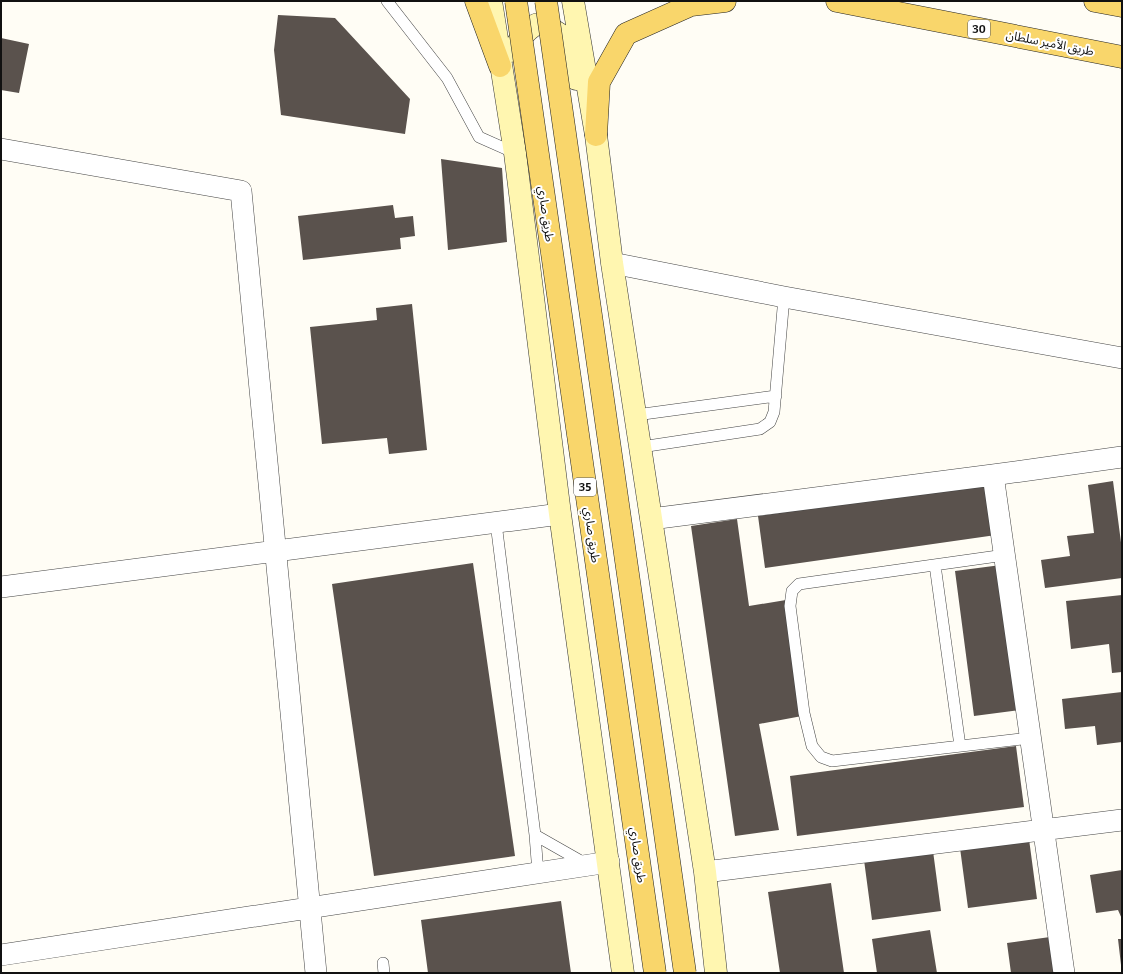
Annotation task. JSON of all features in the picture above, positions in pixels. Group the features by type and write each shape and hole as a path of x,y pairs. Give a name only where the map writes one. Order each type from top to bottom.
{"main road":[{"path":"476,1 500,66"},
{"name":"طريق صاري","path":"491,1 500,66 516,153 560,514 609,862 623,973"},
{"name":"طريق صاري","path":"516,1 655,973"},
{"name":"35","path":"546,1 685,973"},
{"path":"573,1 596,135 612,263 705,872 716,973"},
{"path":"596,135 599,82 626,34 692,5 724,1"},
{"name":"طريق الأمير سلطان","path":"837,1 1122,57"},
{"path":"1095,1 1122,6"},
{"path":"516,153 515,47 523,36 535,25 541,24 560,35 596,135"}],"street":[{"path":"1,150 241,191 316,973"},
{"path":"612,263 784,297 1122,358"},
{"path":"651,519 994,476 1122,457"},
{"path":"994,476 1064,973"},
{"path":"1,587 560,514"},
{"path":"705,872 1122,820"},
{"path":"1,955 609,862"}],"lane":[{"path":"387,1 447,78 479,137 516,153"},
{"path":"641,448 760,429 770,422 776,396 784,297"},
{"path":"636,415 776,396"},
{"path":"496,523 535,835 538,873"},
{"path":"1005,555 799,584 792,591 790,606 804,714 812,746 821,757 832,761 1030,738"},
{"path":"935,565 960,746"},
{"path":"535,835 588,866"}],"building":[{"path":"278,15 335,18 410,99 405,134 281,115 274,50"},
{"path":"1,38 29,44 19,93 1,90"},
{"path":"441,159 502,168 507,242 448,250"},
{"path":"393,205 395,218 413,216 415,236 400,238 401,249 303,260 298,216"},
{"path":"412,304 427,450 389,454 387,438 322,444 310,327 377,320 376,308"},
{"path":"1113,481 1122,550 1122,578 1045,588 1041,560 1070,556 1067,536 1094,533 1088,485"},
{"path":"988,483 996,535 765,568 758,516"},
{"path":"737,519 749,606 786,600 802,716 759,724 779,830 735,836 691,526"},
{"path":"473,563 515,856 374,876 332,584"},
{"path":"1001,565 1019,710 974,716 955,571"},
{"path":"1122,595 1122,672 1112,673 1109,644 1071,649 1066,601"},
{"path":"1122,692 1122,742 1097,745 1095,726 1065,729 1062,699"},
{"path":"1016,746 1024,807 797,836 790,776"},
{"path":"1029,839 1037,899 968,908 960,848"},
{"path":"933,851 941,911 872,920 864,860"},
{"path":"1122,870 1122,919 1118,910 1096,913 1090,875"},
{"path":"831,883 844,973 780,973 768,892"},
{"path":"561,901 571,973 428,973 421,920"},
{"path":"930,930 937,973 877,973 872,939"},
{"path":"1050,937 1055,973 1011,973 1007,943"},
{"path":"1118,939 1122,939 1122,965 1121,965"}]}
